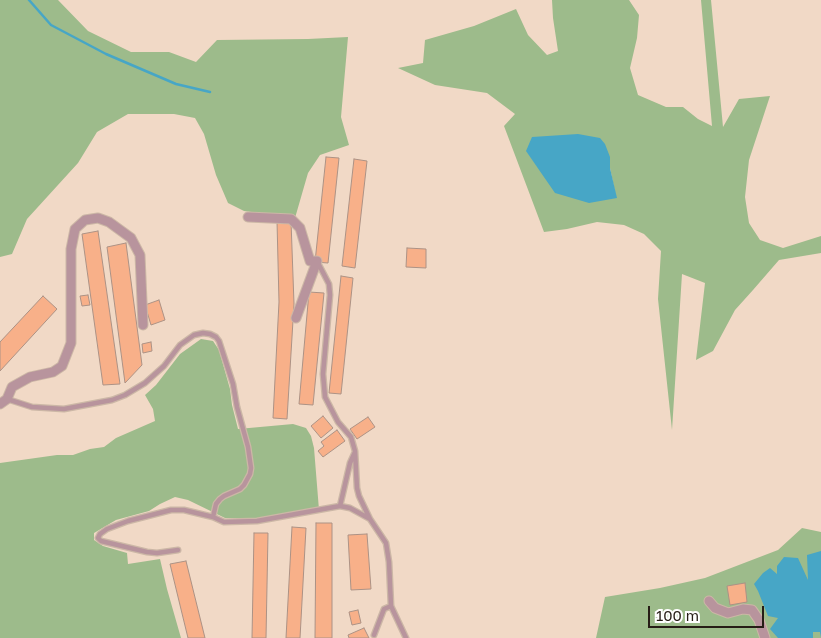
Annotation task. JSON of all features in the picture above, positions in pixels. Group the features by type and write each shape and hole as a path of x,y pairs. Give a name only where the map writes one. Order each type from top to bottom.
{"street":[{"path":"248,217 291,219 296,222 300,228 310,261 317,261 296,318"},
{"path":"4,401 12,387 30,376 53,372 62,366 71,342 71,249 75,229 85,220 98,218 109,222 131,238 140,255 143,325"},
{"path":"710,601 715,608 728,613 746,608 752,610 759,620 765,638"}],"lane":[{"path":"317,261 329,284 330,295 323,374 326,397 338,422 351,437 355,451 359,496 370,519 386,544 389,562 391,606 406,638"},
{"path":"4,401 32,407 64,409 112,400 125,395 145,382 164,366 180,346 194,335 203,333 216,337 233,384 251,468 244,485 240,489 224,496 216,504 213,517"},
{"path":"340,506 350,463 355,451"},
{"path":"178,550 158,553 128,549 101,541 98,538 107,529 171,510 184,510 213,517 224,522 257,521 340,506 350,508 370,519"},
{"path":"374,635 384,609 391,606"}],"green space":[{"path":"0,0 58,0 88,31 131,52 169,52 196,62 217,40 348,37 341,117 349,145 320,155 308,173 295,218 244,211 228,203 216,175 204,134 195,118 174,114 128,114 97,132 78,163 27,219 12,254 0,257"},
{"path":"552,0 629,0 639,15 637,38 630,68 638,95 666,107 683,107 698,119 712,126 701,0 711,0 723,127 739,99 770,96 749,160 745,197 749,223 760,240 783,248 821,236 821,253 779,260 735,310 713,351 696,360 705,283 682,274 672,430 658,299 661,251 644,234 624,225 597,222 544,232 504,126 515,114 487,93 435,85 398,68 423,63 425,40 474,26 516,9 528,35 547,55 558,51","holes":["527,151 610,157 610,168 616,197 538,167"]},
{"path":"201,339 213,341 219,350 230,389 238,429 293,424 306,428 311,436 314,448 319,510 257,519 225,518 188,500 175,497 149,511 116,520 94,533 94,540 103,546 127,553 128,564 160,559 181,638 0,638 0,463 57,455 73,455 90,449 104,447 116,438 155,421 153,409 145,395 156,385 180,354"},
{"path":"802,528 821,532 821,638 596,638 605,597 705,578 778,550"}],"water":[{"path":"578,134 600,138 605,144 610,157 610,168 617,198 589,203 555,193 526,151 532,137"},
{"path":"821,551 821,638 820,632 813,632 813,638 778,638 770,629 778,618 768,616 754,584 770,568 777,574 777,566 784,557 798,558 808,580 807,555"}],"building":[{"path":"326,157 339,158 328,263 315,262"},
{"path":"354,159 367,161 355,268 342,266"},
{"path":"277,221 291,221 294,304 287,419 273,418 279,302"},
{"path":"98,231 120,384 103,385 82,234"},
{"path":"126,243 142,365 125,383 107,247"},
{"path":"407,248 426,249 426,268 406,267"},
{"path":"341,276 353,278 341,394 329,393"},
{"path":"309,292 324,293 313,405 299,404"},
{"path":"88,295 90,305 82,306 80,296"},
{"path":"43,296 57,309 0,371 0,342"},
{"path":"159,300 165,320 151,325 145,305"},
{"path":"151,342 152,351 143,353 142,344"},
{"path":"323,416 333,428 321,438 311,426"},
{"path":"368,417 375,427 357,439 350,429"},
{"path":"337,430 345,441 323,457 318,451 324,446 321,442"},
{"path":"316,523 332,523 332,638 315,638"},
{"path":"292,527 306,528 300,638 286,638"},
{"path":"254,533 268,533 266,638 252,638"},
{"path":"367,534 371,589 351,590 348,535"},
{"path":"186,561 205,638 188,638 170,564"},
{"path":"745,583 747,602 730,605 727,586"},
{"path":"358,610 361,623 352,625 349,612"},
{"path":"364,628 369,638 349,638 348,635"}],"waterway":[{"path":"29,0 51,25 106,54 176,84 210,92"}]}
